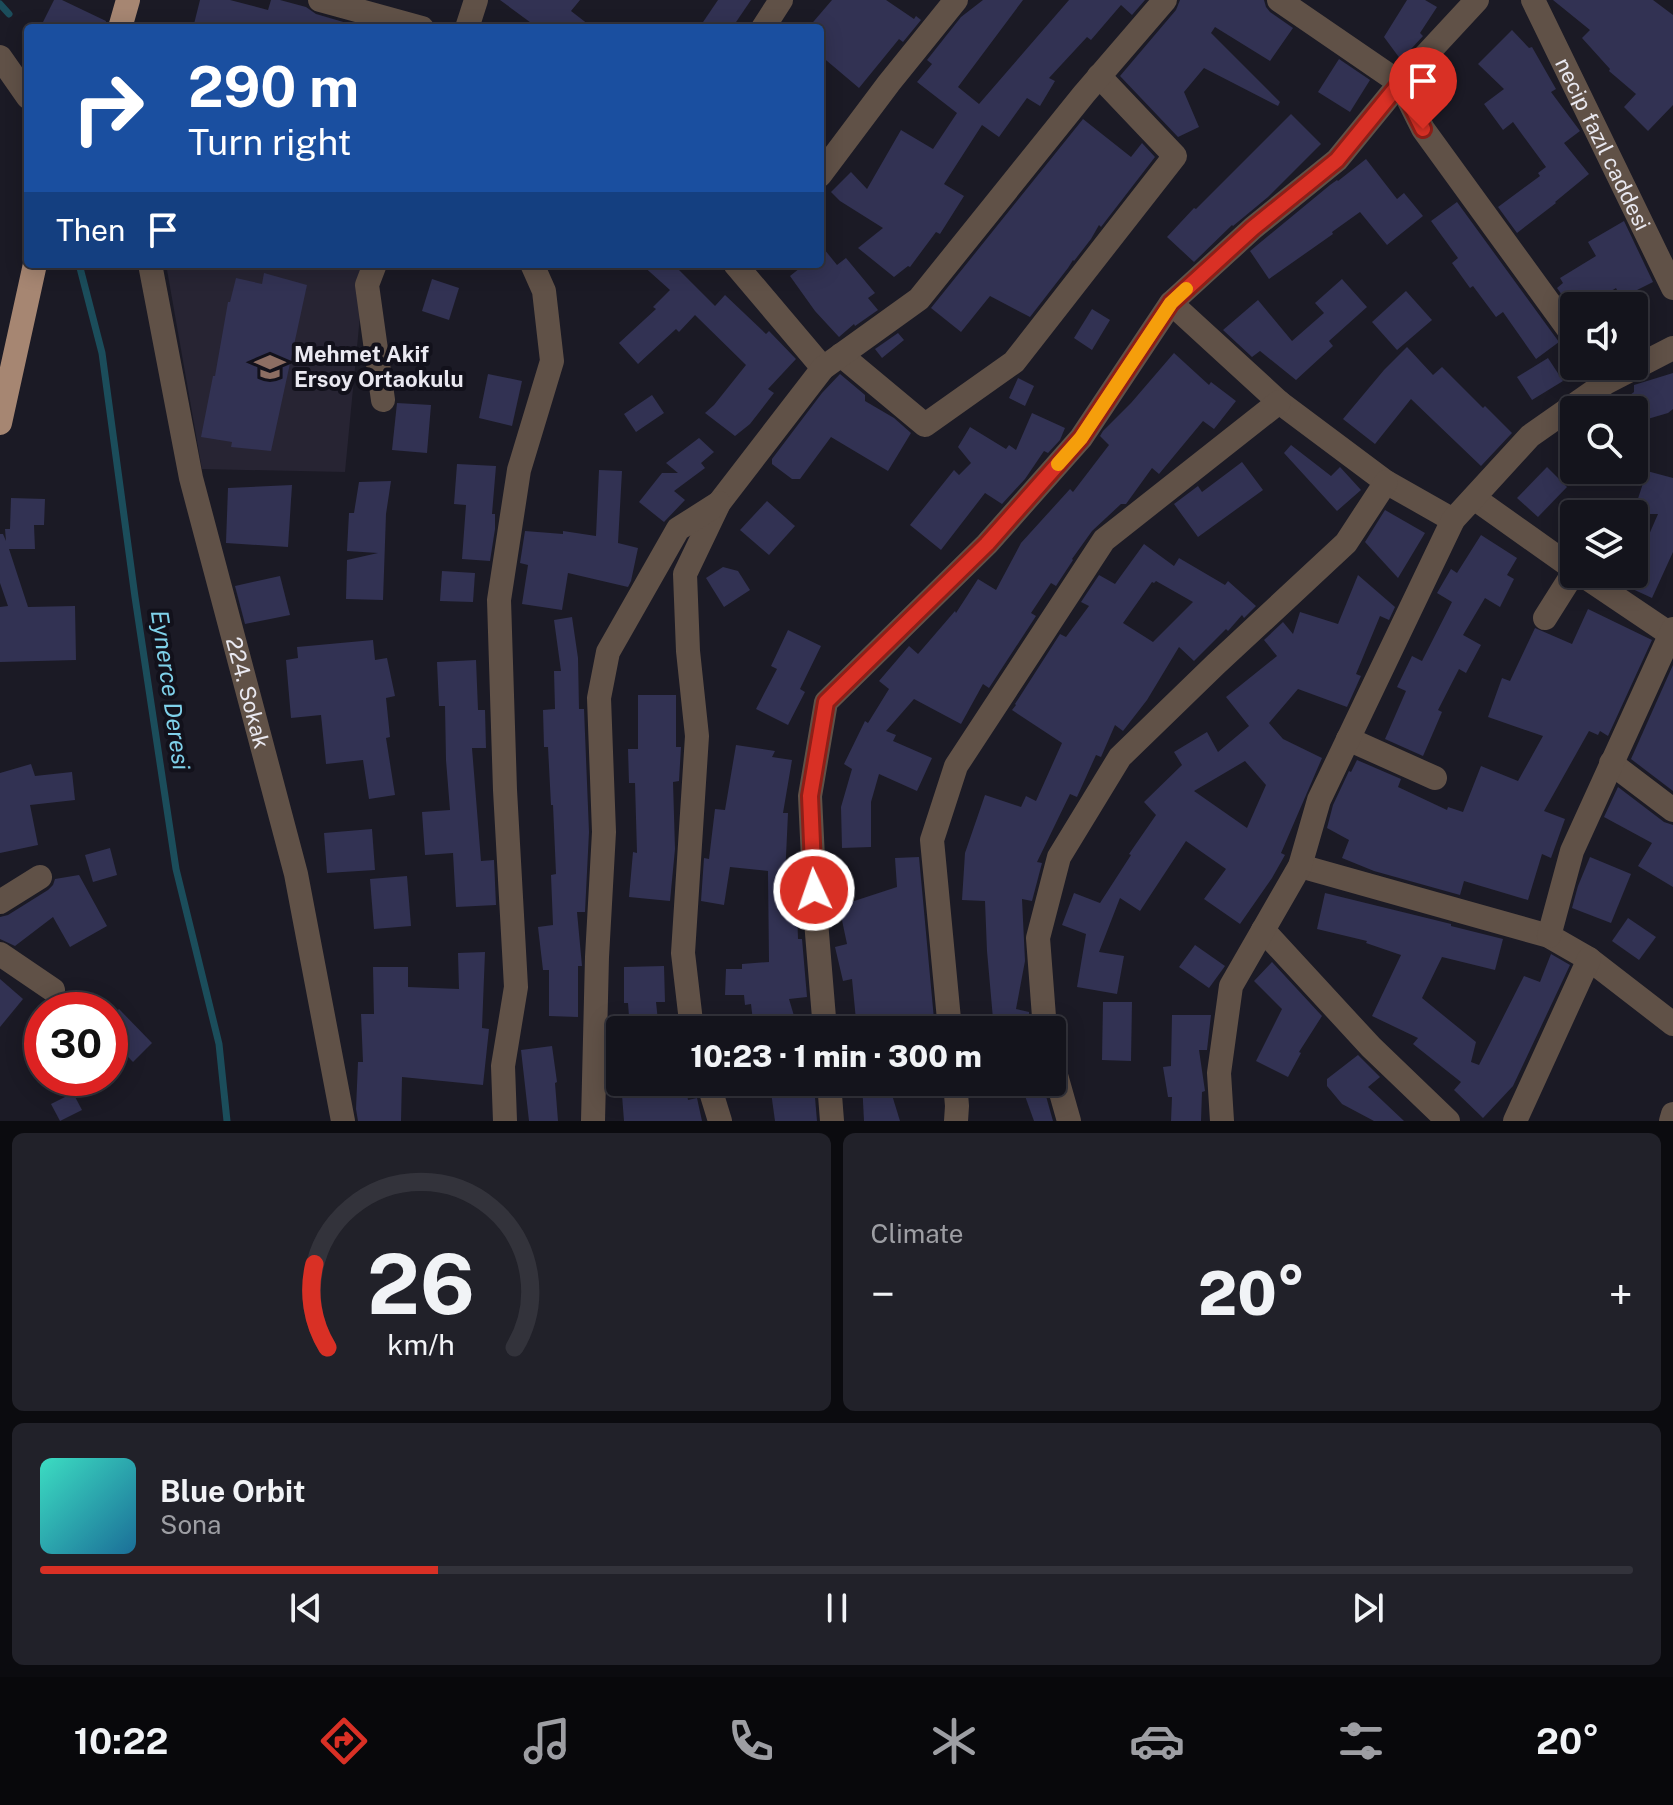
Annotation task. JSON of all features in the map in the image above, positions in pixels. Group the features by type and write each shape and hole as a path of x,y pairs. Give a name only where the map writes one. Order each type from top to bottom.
{"main road":[{"path":"121,24 128,0"},
{"path":"0,423 34,268"}],"street":[{"path":"320,0 407,24"},
{"path":"468,24 476,0"},
{"path":"766,24 781,0"},
{"path":"824,170 956,0"},
{"path":"690,1016 683,953 697,736 688,651 685,574 719,503 832,362 919,299 1099,76 1165,0"},
{"path":"1279,0 1400,83 1423,129 1560,318"},
{"path":"824,1016 810,796 826,702 987,544 1081,438 1171,303 1253,228 1337,160 1400,83 1477,0"},
{"name":"necip fazıl caddesi","path":"1533,0 1673,288"},
{"path":"0,57 24,91"},
{"path":"744,268 832,362 925,425 1014,362 1175,156 1099,76"},
{"name":"224. Sokak","path":"151,268 191,478 296,874 343,1121"},
{"path":"373,268 367,285 383,400"},
{"path":"505,1121 503,1066 516,987 499,600 519,470 552,361 544,291 534,268"},
{"path":"1171,303 1279,402 1386,482 1453,520"},
{"path":"1648,357 1673,348"},
{"path":"1222,1121 1219,1073 1231,986 1300,866 1319,800 1453,520 1530,436 1594,380"},
{"path":"949,1016 932,840 956,766 1104,540 1279,402"},
{"path":"1044,1016 1038,938 1059,857 1120,757 1346,543 1386,482"},
{"path":"1474,498 1560,560"},
{"path":"593,1121 604,832 599,698 608,652 678,529 719,503"},
{"path":"1545,618 1563,588"},
{"path":"1549,936 1572,851 1672,634 1602,588"},
{"path":"1348,739 1435,778"},
{"path":"1611,763 1673,810"},
{"path":"1300,866 1549,936 1589,959 1672,1021"},
{"path":"0,902 40,877"},
{"path":"1263,930 1371,1047 1448,1121"},
{"path":"0,954 53,990"},
{"path":"1515,1121 1589,959"},
{"path":"712,1096 720,1121"},
{"path":"830,1096 832,1121"},
{"path":"956,1096 956,1121"},
{"path":"1062,1096 1069,1121"},
{"path":"1671,1121 1673,1114"}],"shaded area":[{"name":"Mehmet Akif Ersoy Ortaokulu","path":"167,268 365,268 345,472 202,469"}],"building":[{"path":"54,0 62,0 106,21 106,24 42,24"},
{"path":"200,0 230,0 268,10 271,0 280,0 350,24 194,24"},
{"path":"500,0 580,0 571,11 588,24 533,24"},
{"path":"718,0 751,0 735,24 702,24"},
{"path":"832,0 886,0 914,19 916,16 921,20 903,42 899,39 859,88 824,58 824,24 811,24"},
{"path":"983,0 1023,0 958,87 979,104 1069,0 1145,0 1132,15 1121,5 1091,40 1087,37 1049,78 1055,81 1040,106 1027,98 999,137 982,125 944,184 964,196 940,234 936,232 910,267 894,277 858,248 883,228 831,192 851,172 867,189 901,130 933,149 957,113 917,82 932,64 927,60 961,17"},
{"path":"1180,0 1264,0 1270,12 1293,28 1270,61 1215,27 1211,33 1280,102 1278,106 1204,68 1184,92 1199,127 1178,137 1120,76 1176,10"},
{"path":"1407,0 1425,0 1437,7 1420,33 1423,36 1401,60 1384,37"},
{"path":"1553,0 1653,0 1673,15 1673,105 1648,131 1624,107 1636,94 1609,71 1582,38 1590,30"},
{"path":"1512,30 1529,48 1532,47 1556,89 1551,92 1580,131 1564,143 1589,174 1517,233 1498,207 1540,176 1538,173 1546,167 1513,122 1503,130 1484,104 1504,89 1478,64"},
{"path":"1339,59 1370,80 1350,112 1318,92"},
{"path":"1441,61 1455,80 1430,99 1419,85"},
{"path":"1291,114 1321,144 1268,197 1232,225 1194,262 1167,237"},
{"path":"1083,119 1131,157 1142,143 1155,157 1030,317 990,296 961,332 931,308"},
{"path":"1366,159 1397,199 1404,193 1423,216 1387,245 1360,212 1269,279 1250,251"},
{"path":"1457,202 1559,342 1536,359 1503,312 1496,317 1452,263 1458,258 1431,221"},
{"path":"1624,221 1653,282 1633,292 1618,292 1616,288 1609,292 1560,292 1557,288 1563,283 1560,278 1596,256 1588,242"},
{"path":"824,249 837,265 846,258 875,293 868,298 878,310 839,337 815,311 790,276 800,268 824,268"},
{"path":"645,268 677,268 715,306 725,295 766,334 769,331 796,359 768,389 774,393 750,424 735,436 705,413 746,365 695,315 679,332 676,329 638,364 619,343 656,309 653,307 670,290"},
{"path":"264,273 307,285 271,451 231,447 232,442 201,437 228,302 236,278 262,284"},
{"path":"432,279 459,288 449,320 422,311"},
{"path":"1342,279 1367,307 1329,341 1333,346 1296,380 1260,351 1252,357 1223,330 1258,300 1292,341 1324,313 1315,303"},
{"path":"1406,291 1432,320 1397,350 1372,322"},
{"path":"1092,309 1110,320 1092,350 1074,338"},
{"path":"898,333 904,340 882,358 875,349"},
{"path":"1407,347 1433,375 1442,367 1512,433 1481,466 1411,399 1375,444 1343,419"},
{"path":"1174,353 1209,385 1211,382 1236,401 1214,429 1203,421 1159,474 1152,468 1126,504 1121,504 1092,531 1056,586 1051,583 1031,613 1036,616 989,688 983,684 961,724 914,699 886,731 896,735 893,741 932,758 917,791 879,774 871,802 871,847 842,848 841,807 852,769 844,764 865,721 868,723 889,689 879,681 909,646 918,654 956,613 978,579 996,590 1021,543 1070,489 1073,492 1109,445 1100,436 1103,431"},
{"path":"1548,358 1563,381 1532,400 1517,377"},
{"path":"1673,373 1673,409 1648,419 1648,396 1629,396 1634,392 1634,385"},
{"path":"488,374 522,381 512,426 479,418"},
{"path":"840,374 865,395 865,401 894,418 911,433 888,471 831,437 800,479 792,479 772,464 772,459"},
{"path":"1018,378 1034,386 1025,406 1009,398"},
{"path":"652,395 664,413 636,432 624,414"},
{"path":"397,403 431,405 427,453 392,450"},
{"path":"1032,413 1065,428 1060,440 1048,453 1044,451 1025,479 1002,504 985,493 941,550 910,525 954,470 959,475 971,463 958,447 970,427 1006,449 1009,445 1016,450"},
{"path":"699,438 714,452 701,463 705,468 674,491 685,500 664,522 639,502 662,473 678,473 666,463"},
{"path":"1291,445 1331,476 1340,467 1361,490 1337,511 1284,453"},
{"path":"1242,462 1263,490 1198,537 1174,504 1198,486 1202,492"},
{"path":"457,464 496,466 492,514 495,514 495,529 490,561 462,559 466,505 454,504"},
{"path":"1547,467 1560,480 1560,484 1567,487 1538,517 1517,498"},
{"path":"599,470 622,471 618,543 638,548 628,587 568,573 562,610 522,604 528,565 520,563 525,531 563,534 563,531 596,536"},
{"path":"1648,471 1673,478 1673,552 1652,598 1630,588 1648,588 1648,537 1658,514 1648,514 1648,500 1638,500 1643,484 1648,484"},
{"path":"391,481 386,514 383,600 346,599 347,560 378,553 347,551 349,513 354,513 359,482"},
{"path":"292,485 288,547 226,543 228,488"},
{"path":"11,498 45,499 44,525 34,525 35,549 9,549 28,607 75,606 76,660 0,662 0,607 8,606 0,583 0,534 6,541 5,529 10,529"},
{"path":"767,501 795,526 769,555 740,530"},
{"path":"1385,510 1425,533 1398,578 1365,542"},
{"path":"1481,535 1517,558 1507,575 1514,579 1500,607 1485,598 1463,635 1481,645 1466,673 1459,669 1438,710 1442,712 1423,756 1385,739 1406,691 1397,687 1412,656 1422,661 1452,602 1437,593 1451,569 1457,573"},
{"path":"1144,544 1174,566 1179,558 1225,585 1228,581 1256,606 1244,618 1242,615 1228,631 1226,629 1194,661 1179,647 1147,700 1123,731 1115,725 1101,757 1096,755 1077,797 1070,794 1037,862 1042,863 1032,901 1022,899 1025,961 1016,1009 1029,1012 1029,1016 993,1016 985,901 962,900 965,853 985,795 1021,807 1026,796 1036,801 1062,743 1012,710 1060,634 1066,637 1089,606 1081,602 1099,575 1115,584","holes":["1156,581 1193,602 1153,642 1123,623 1152,582"]},
{"path":"723,567 738,571 750,590 724,607 706,578"},
{"path":"442,571 475,573 473,602 440,601"},
{"path":"1358,575 1395,607 1389,620 1380,616 1356,674 1361,676 1347,707 1298,689 1269,723 1283,739 1322,758 1281,853 1285,855 1240,924 1204,899 1226,869 1186,841 1140,911 1120,898 1099,952 1124,956 1117,994 1077,987 1086,934 1062,925 1074,893 1100,903 1156,815 1144,802 1182,765 1174,752 1207,732 1218,752 1249,726 1226,697 1277,656 1264,640 1283,622 1293,634 1300,612 1338,624","holes":["1245,761 1266,785 1247,828 1194,791"]},
{"path":"280,576 290,615 245,624 235,586"},
{"path":"1588,609 1652,640 1608,736 1600,731 1598,735 1589,731 1544,811 1565,819 1551,858 1542,854 1528,900 1464,881 1460,895 1374,871 1342,858 1349,840 1327,828 1333,805 1357,760 1401,779 1398,787 1447,810 1448,807 1463,812 1481,766 1518,781 1543,736 1488,717 1502,678 1510,681 1535,628 1572,644"},
{"path":"572,617 578,658 579,709 584,709 589,832 585,912 577,912 582,966 578,966 578,1017 549,1016 549,970 543,970 538,927 553,925 551,875 556,874 553,805 548,747 544,747 543,710 555,709 554,671 561,671 554,620"},
{"path":"788,630 821,646 800,689 805,692 788,725 756,709 777,669 771,666"},
{"path":"373,640 375,660 387,658 395,696 386,698 390,737 386,738 395,795 369,799 363,760 326,764 321,715 291,718 286,660 298,658 297,647"},
{"path":"476,660 478,710 485,710 486,748 472,748 481,861 494,860 496,905 456,907 453,853 425,855 422,812 450,810 445,706 439,706 437,662"},
{"path":"1673,665 1673,791 1631,759"},
{"path":"638,695 676,695 676,747 681,747 679,781 673,782 675,849 670,901 629,897 633,852 637,853 635,783 629,783 628,749 638,749"},
{"path":"736,745 775,751 772,757 792,760 783,813 788,813 785,878 796,878 798,939 802,939 807,997 789,999 794,1016 752,1016 751,1004 745,1005 744,995 725,995 726,969 742,969 742,964 769,962 768,871 730,867 724,905 701,901 704,858 709,859 715,809 725,810"},
{"path":"31,764 35,776 72,772 75,800 30,805 38,845 0,853 0,773"},
{"path":"1618,787 1664,822 1673,825 1673,887 1638,866 1652,843 1604,817"},
{"path":"372,829 375,870 327,873 324,833"},
{"path":"110,848 117,875 93,882 85,855"},
{"path":"919,857 934,1016 856,1016 852,979 843,981 835,947 847,944 839,906 897,887 895,858"},
{"path":"1590,857 1631,874 1611,923 1572,908"},
{"path":"79,875 107,926 70,947 53,917 15,946 0,939 0,917 48,890 55,879"},
{"path":"407,876 411,926 374,929 370,879"},
{"path":"1325,893 1503,939 1495,970 1442,957 1422,998 1476,1042 1471,1062 1479,1065 1524,976 1540,982 1551,954 1570,965 1513,1086 1483,1118 1454,1090 1461,1082 1413,1044 1418,1038 1372,1016 1401,955 1367,941 1317,929"},
{"path":"1628,918 1656,937 1639,960 1612,941"},
{"path":"1195,945 1225,966 1209,988 1179,967"},
{"path":"485,952 482,1028 489,1029 483,1085 402,1077 401,1121 358,1121 358,1062 363,1062 361,1014 374,1014 373,967 408,967 408,987 459,989 458,953"},
{"path":"1272,962 1322,1016 1299,1052 1288,1077 1256,1061 1282,1009 1254,981"},
{"path":"664,966 665,1002 656,1002 658,1016 629,1016 628,1003 624,1003 624,967"},
{"path":"0,979 23,999 0,1027"},
{"path":"1103,1002 1132,1002 1131,1061 1102,1060"},
{"path":"1172,1015 1211,1015 1207,1050 1199,1050 1205,1091 1202,1092 1201,1121 1171,1121 1172,1097 1168,1097 1163,1067 1171,1066"},
{"path":"128,1018 152,1043 133,1062 128,1057"},
{"path":"552,1046 558,1121 529,1121 521,1050"},
{"path":"1358,1055 1380,1077 1368,1087 1404,1121 1374,1121 1342,1104 1327,1086 1327,1079"},
{"path":"67,1096 75,1096 82,1110 60,1121 51,1104"},
{"path":"622,1096 697,1098 702,1121 624,1121"},
{"path":"772,1096 815,1096 817,1121 775,1121"},
{"path":"863,1096 892,1096 900,1121 864,1121"},
{"path":"1025,1096 1046,1096 1053,1121 1034,1121"}],"waterway":[{"path":"0,4 9,14"},
{"name":"Eynerce Deresi","path":"80,268 102,353 176,869 219,1044 227,1121"}],"slow traffic":[{"path":"1058,464 1081,438 1171,303 1186,289"}],"place":[{"name":"Mehmet Akif Ersoy Ortaokulu","path":"270,367"}],"route":[{"path":"814,890 810,796 826,702 987,544 1081,438 1171,303 1253,228 1337,160 1400,83 1423,129"}]}
